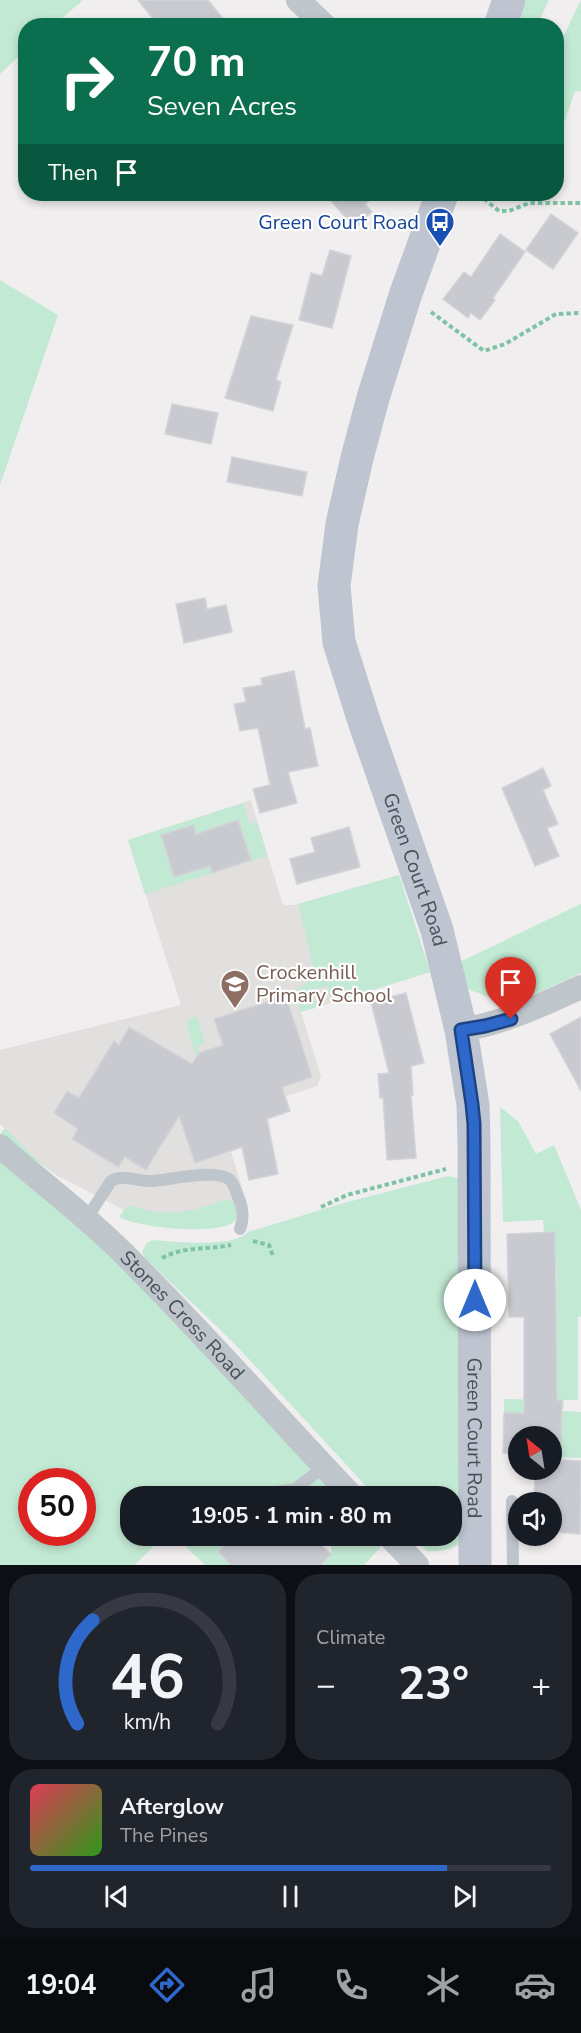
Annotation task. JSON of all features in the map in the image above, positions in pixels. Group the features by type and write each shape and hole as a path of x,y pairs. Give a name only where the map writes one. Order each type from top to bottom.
{"main road":[{"path":"502,18 508,0"},
{"name":"Green Court Road","path":"439,201 406,293 373,398 342,524 334,586 339,642 364,721 435,922 461,1030 472,1104 475,1168 475,1565"}],"street":[{"path":"298,0 317,18"},
{"path":"461,1030 511,1019 581,987"},
{"name":"Stones Cross Road","path":"0,1146 87,1218 143,1273 216,1348 342,1486"},
{"path":"399,1546 417,1565"}],"lane":[{"path":"87,1218 111,1181 116,1178 151,1181 216,1174 226,1177 233,1185 240,1201 243,1215 240,1229"},
{"path":"300,1486 324,1467"},
{"path":"513,1546 513,1565"}],"path":[{"path":"487,201 499,211 529,203 581,203"},
{"path":"406,293 484,351 505,344 556,314 581,313"},
{"path":"321,1206 347,1195 454,1167 475,1168"},
{"path":"248,1241 268,1245 273,1256"},
{"path":"143,1273 161,1258 177,1251 218,1248 239,1243"}],"shaded area":[{"name":"Crockenhill Primary School","path":"251,800 283,905 294,905 399,875 430,972 301,1012 321,1076 317,1086 220,1118 246,1199 202,1215 132,1214 58,1176 0,1124 0,1050 181,1005 128,840"}],"green space":[{"path":"0,0 83,0 62,18 18,18 18,57 0,74"},
{"path":"526,0 549,0 540,18 520,18"},
{"path":"581,0 581,91 575,92 564,123 564,35"},
{"path":"0,280 58,315 0,485"},
{"path":"243,803 249,824 257,822 267,856 145,894 128,840","holes":["231,823 245,843 251,860 212,872 200,833","193,825 206,867 174,877 161,836"]},
{"path":"399,875 430,972 332,1003 327,986 312,990 317,1007 301,1012 294,992 316,977 298,904"},
{"path":"581,904 581,973 511,1005 470,990 447,968"},
{"path":"197,1016 205,1043 198,1047 199,1053 196,1057 187,1026 190,1018"},
{"path":"500,1107 518,1121 536,1154 554,1145 581,1210 578,1400 564,1400 563,1411 581,1412 581,1458 562,1457 562,1414 504,1413 504,1399 541,1400 542,1386 557,1386 557,1336 546,1335 545,1283 557,1282 556,1259 544,1259 544,1250 556,1250 555,1232 544,1232 543,1220 503,1222"},
{"path":"4,1129 58,1176 2,1137 1,1133"},
{"path":"0,1160 117,1254 322,1467 295,1486 120,1486 120,1546 153,1546 135,1565 0,1565"},
{"path":"448,1176 458,1178 459,1486 366,1486 232,1341 144,1257 142,1252 147,1243 153,1240 203,1243 230,1240 248,1232 340,1204"},
{"path":"227,1199 235,1203 237,1217 235,1221 226,1226 178,1229 143,1224 119,1217 128,1205 167,1213 201,1208"},
{"path":"324,1468 341,1486 301,1486"},
{"path":"185,1546 224,1546 218,1553 231,1565 205,1565"},
{"path":"331,1546 382,1546 364,1565 321,1565 331,1554"},
{"path":"422,1546 455,1546 440,1551 427,1551"}],"building":[{"path":"138,0 208,0 223,18 153,18"},
{"path":"331,201 369,201 365,204 372,212 355,228"},
{"path":"551,214 578,233 553,269 526,250"},
{"path":"500,234 525,252 480,320 471,313 468,318 443,299 464,272 471,277"},
{"path":"330,250 351,256 332,328 299,320 311,273 322,276"},
{"path":"251,316 293,325 276,380 281,382 273,411 225,398"},
{"path":"172,404 218,413 211,444 165,434"},
{"path":"232,457 307,472 302,496 227,482"},
{"path":"205,598 207,609 226,605 232,632 184,643 176,604"},
{"path":"294,671 305,729 310,728 318,766 288,772 297,803 260,813 253,789 270,785 258,728 240,731 234,704 246,702 243,688 262,685 261,678"},
{"path":"543,768 551,786 543,790 558,824 547,828 559,856 535,866 502,788"},
{"path":"238,820 251,860 212,873 210,866 174,877 161,835 193,825 196,834"},
{"path":"349,827 360,867 297,884 290,859 315,852 311,838"},
{"path":"406,993 424,1063 411,1066 416,1158 387,1160 383,1098 380,1098 378,1074 389,1073 371,1002"},
{"path":"286,996 312,1077 282,1087 290,1111 267,1119 278,1174 249,1180 242,1147 195,1163 179,1116 146,1170 125,1157 118,1167 72,1139 78,1129 54,1113 67,1091 79,1098 114,1041 119,1045 129,1027 192,1064 199,1053 223,1045 214,1019"},
{"path":"581,1017 581,1091 550,1034"},
{"path":"555,1232 557,1400 562,1400 562,1426 508,1426 508,1453 503,1453 504,1413 524,1413 524,1317 509,1317 507,1234"},
{"path":"562,1460 581,1461 580,1534 562,1533 562,1492 534,1492 535,1480 562,1480"},
{"path":"224,1546 322,1546 331,1554 321,1565 231,1565 218,1552"}],"place":[{"name":"Green Court Road","path":"440,248"},
{"name":"Crockenhill Primary School","path":"235,1010"}],"route":[{"path":"475,1300 474,1124 461,1030 511,1019"}]}
